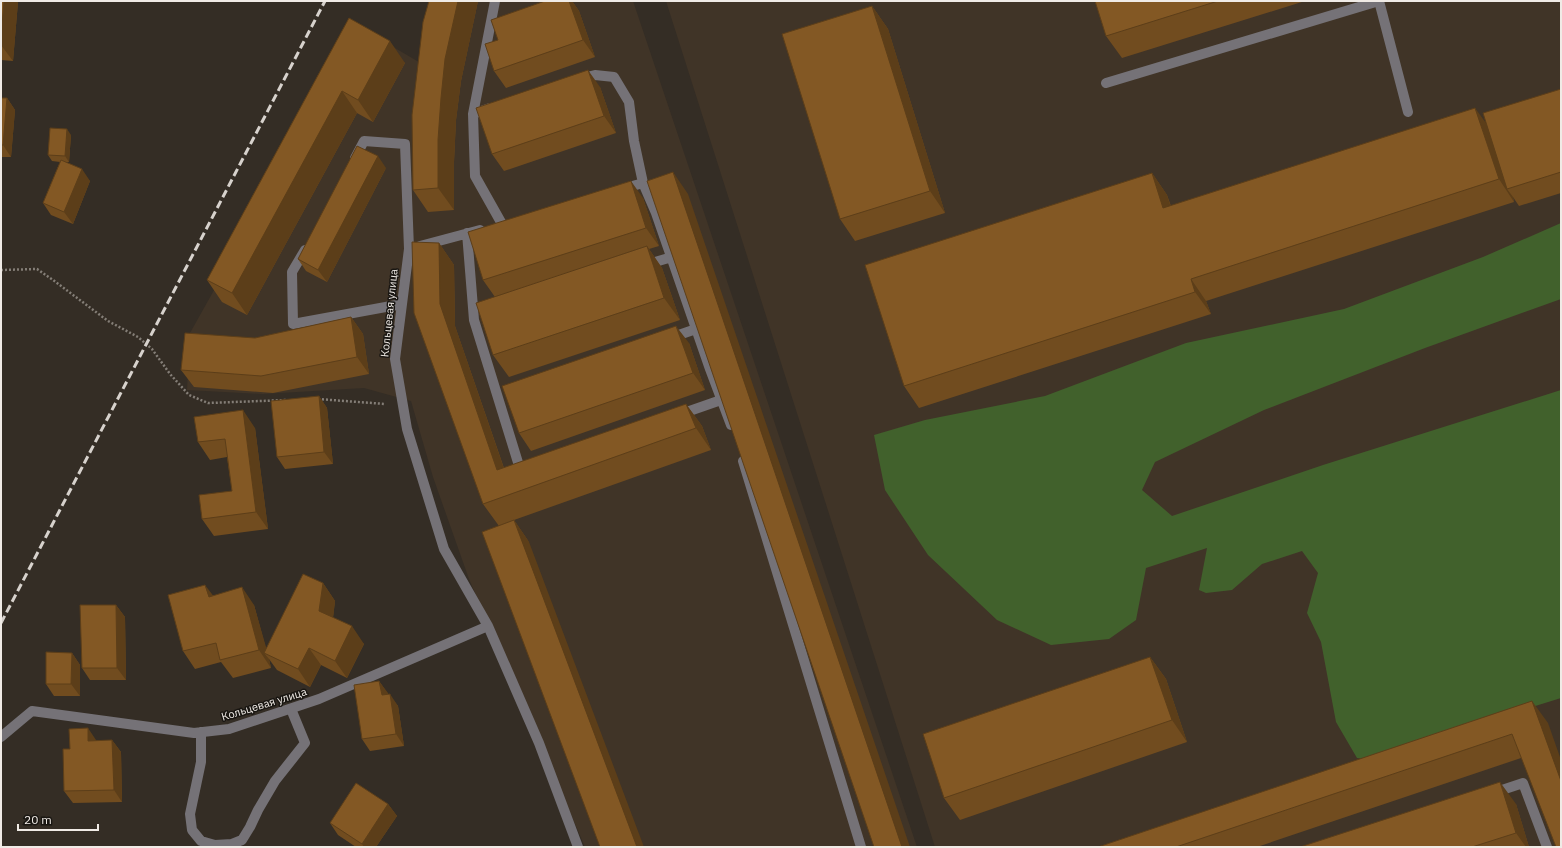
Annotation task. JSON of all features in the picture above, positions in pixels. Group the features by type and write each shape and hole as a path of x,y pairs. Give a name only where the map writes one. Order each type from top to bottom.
{"street":[{"path":"409,249 499,225 475,176 473,114 494,25 496,1"},
{"path":"1106,83 1379,1 1408,112"},
{"path":"566,84 595,75 614,77 629,102 634,141 643,183 672,257 733,433"},
{"path":"473,114 501,104"},
{"name":"Кольцевая улица","path":"349,169 364,141 405,144 409,249 395,359 407,429 444,549 488,626 539,743 578,847"},
{"path":"614,192 643,183"},
{"path":"467,233 478,319 502,396 520,469 535,464"},
{"path":"311,238 292,272 294,324 402,304"},
{"path":"634,269 672,257"},
{"path":"660,341 696,329"},
{"path":"669,418 721,400"},
{"path":"740,453 861,847"},
{"name":"Кольцевая улица","path":"1,737 32,711 194,733 229,729 319,699 488,626"},
{"path":"201,732 201,762 190,814 192,830 201,841 215,845 232,844 242,840 275,781 305,743 291,709"},
{"path":"1486,795 1523,784 1547,847"}],"path":[{"path":"1,270 37,269 108,321 138,336 152,349 170,374 189,395 208,403 292,399"},
{"path":"315,399 403,406"}],"shaded area":[{"path":"445,1 633,1 917,847 585,847 469,579 433,477 411,401 364,388 263,394 187,390 190,333 361,28 429,68"},
{"path":"666,1 1561,1 1561,847 935,847"}],"green space":[{"path":"1561,223 1561,299 1425,348 1264,410 1155,462 1142,490 1172,516 1323,465 1561,390 1561,698 1477,724 1373,760 1357,758 1336,722 1321,642 1307,613 1318,573 1302,551 1262,564 1232,590 1206,593 1199,590 1207,548 1146,568 1136,620 1109,639 1051,645 997,620 928,555 885,490 874,435 925,420 1045,396 1186,343 1344,309 1483,257"}],"building":[{"path":"1,1 4,1 1,38"},
{"path":"429,1 458,1 445,59 438,140 438,188 413,190 412,115 423,22"},
{"path":"545,1 569,1 583,40 494,71 485,44 498,40 491,20"},
{"path":"1095,1 1218,1 1106,36"},
{"path":"872,6 930,191 840,219 782,34"},
{"path":"349,18 390,41 358,100 342,91 232,293 207,280"},
{"path":"588,70 604,116 492,154 476,108"},
{"path":"1561,89 1561,172 1507,189 1483,113"},
{"path":"1,98 7,98 3,145 1,145"},
{"path":"1475,108 1499,179 1191,279 1195,292 904,386 865,265 1152,173 1163,208"},
{"path":"50,128 67,129 65,156 48,155"},
{"path":"357,146 378,156 318,270 298,259"},
{"path":"61,160 82,169 64,212 43,203"},
{"path":"673,172 902,847 874,847 647,181"},
{"path":"631,181 646,228 483,280 468,232"},
{"path":"412,242 439,243 440,304 497,470 686,404 696,428 483,504 414,313"},
{"path":"647,246 664,298 493,355 476,303"},
{"path":"351,317 357,357 261,376 181,370 185,333 255,338"},
{"path":"676,326 693,373 519,433 502,386"},
{"path":"319,396 324,452 277,457 271,401"},
{"path":"243,410 256,512 202,519 199,495 232,491 225,439 198,442 194,417"},
{"path":"514,520 637,847 600,847 482,532"},
{"path":"303,574 323,583 319,611 352,626 335,661 309,648 298,669 264,653"},
{"path":"205,585 209,597 242,587 259,650 220,660 216,643 183,651 168,595"},
{"path":"80,605 116,605 117,668 82,668"},
{"path":"46,652 72,653 71,684 46,684"},
{"path":"1150,657 1172,720 944,798 923,734"},
{"path":"379,681 382,695 390,694 396,734 362,739 354,685"},
{"path":"1532,701 1561,781 1561,847 1556,847 1512,734 1176,847 1098,847"},
{"path":"88,728 88,741 112,740 114,790 64,791 63,749 70,749 69,729"},
{"path":"1500,782 1516,833 1472,847 1300,847"},
{"path":"356,783 388,804 362,844 330,823"}],"railway":[{"path":"1,623 325,1"}]}
